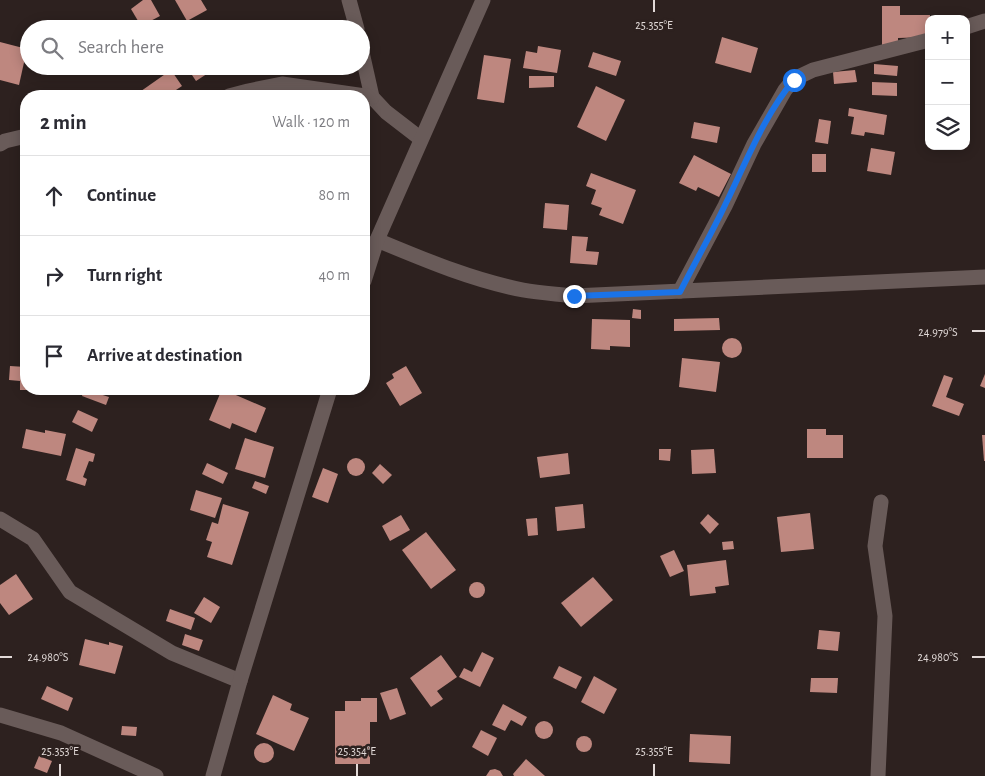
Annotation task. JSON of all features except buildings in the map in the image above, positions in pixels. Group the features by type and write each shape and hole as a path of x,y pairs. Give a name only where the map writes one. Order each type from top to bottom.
{"street":[{"path":"349,0 355,20"},
{"path":"370,262 377,240 483,0"},
{"path":"970,25 985,21"},
{"path":"680,292 725,206 754,144 785,90 794,80 813,70 925,41"},
{"path":"367,75 372,97 386,112 421,139"},
{"path":"248,90 282,84 324,90"},
{"path":"0,144 20,137"},
{"path":"377,240 440,267 524,290 574,296 985,277"},
{"path":"213,776 240,681 328,395"},
{"path":"878,776 884,616 875,546 881,502"},
{"path":"0,520 34,539 70,592 172,653 240,681"},
{"path":"0,715 61,734 156,776"}],"route":[{"path":"574,296 680,292 725,206 754,144 785,90 794,80"}]}
